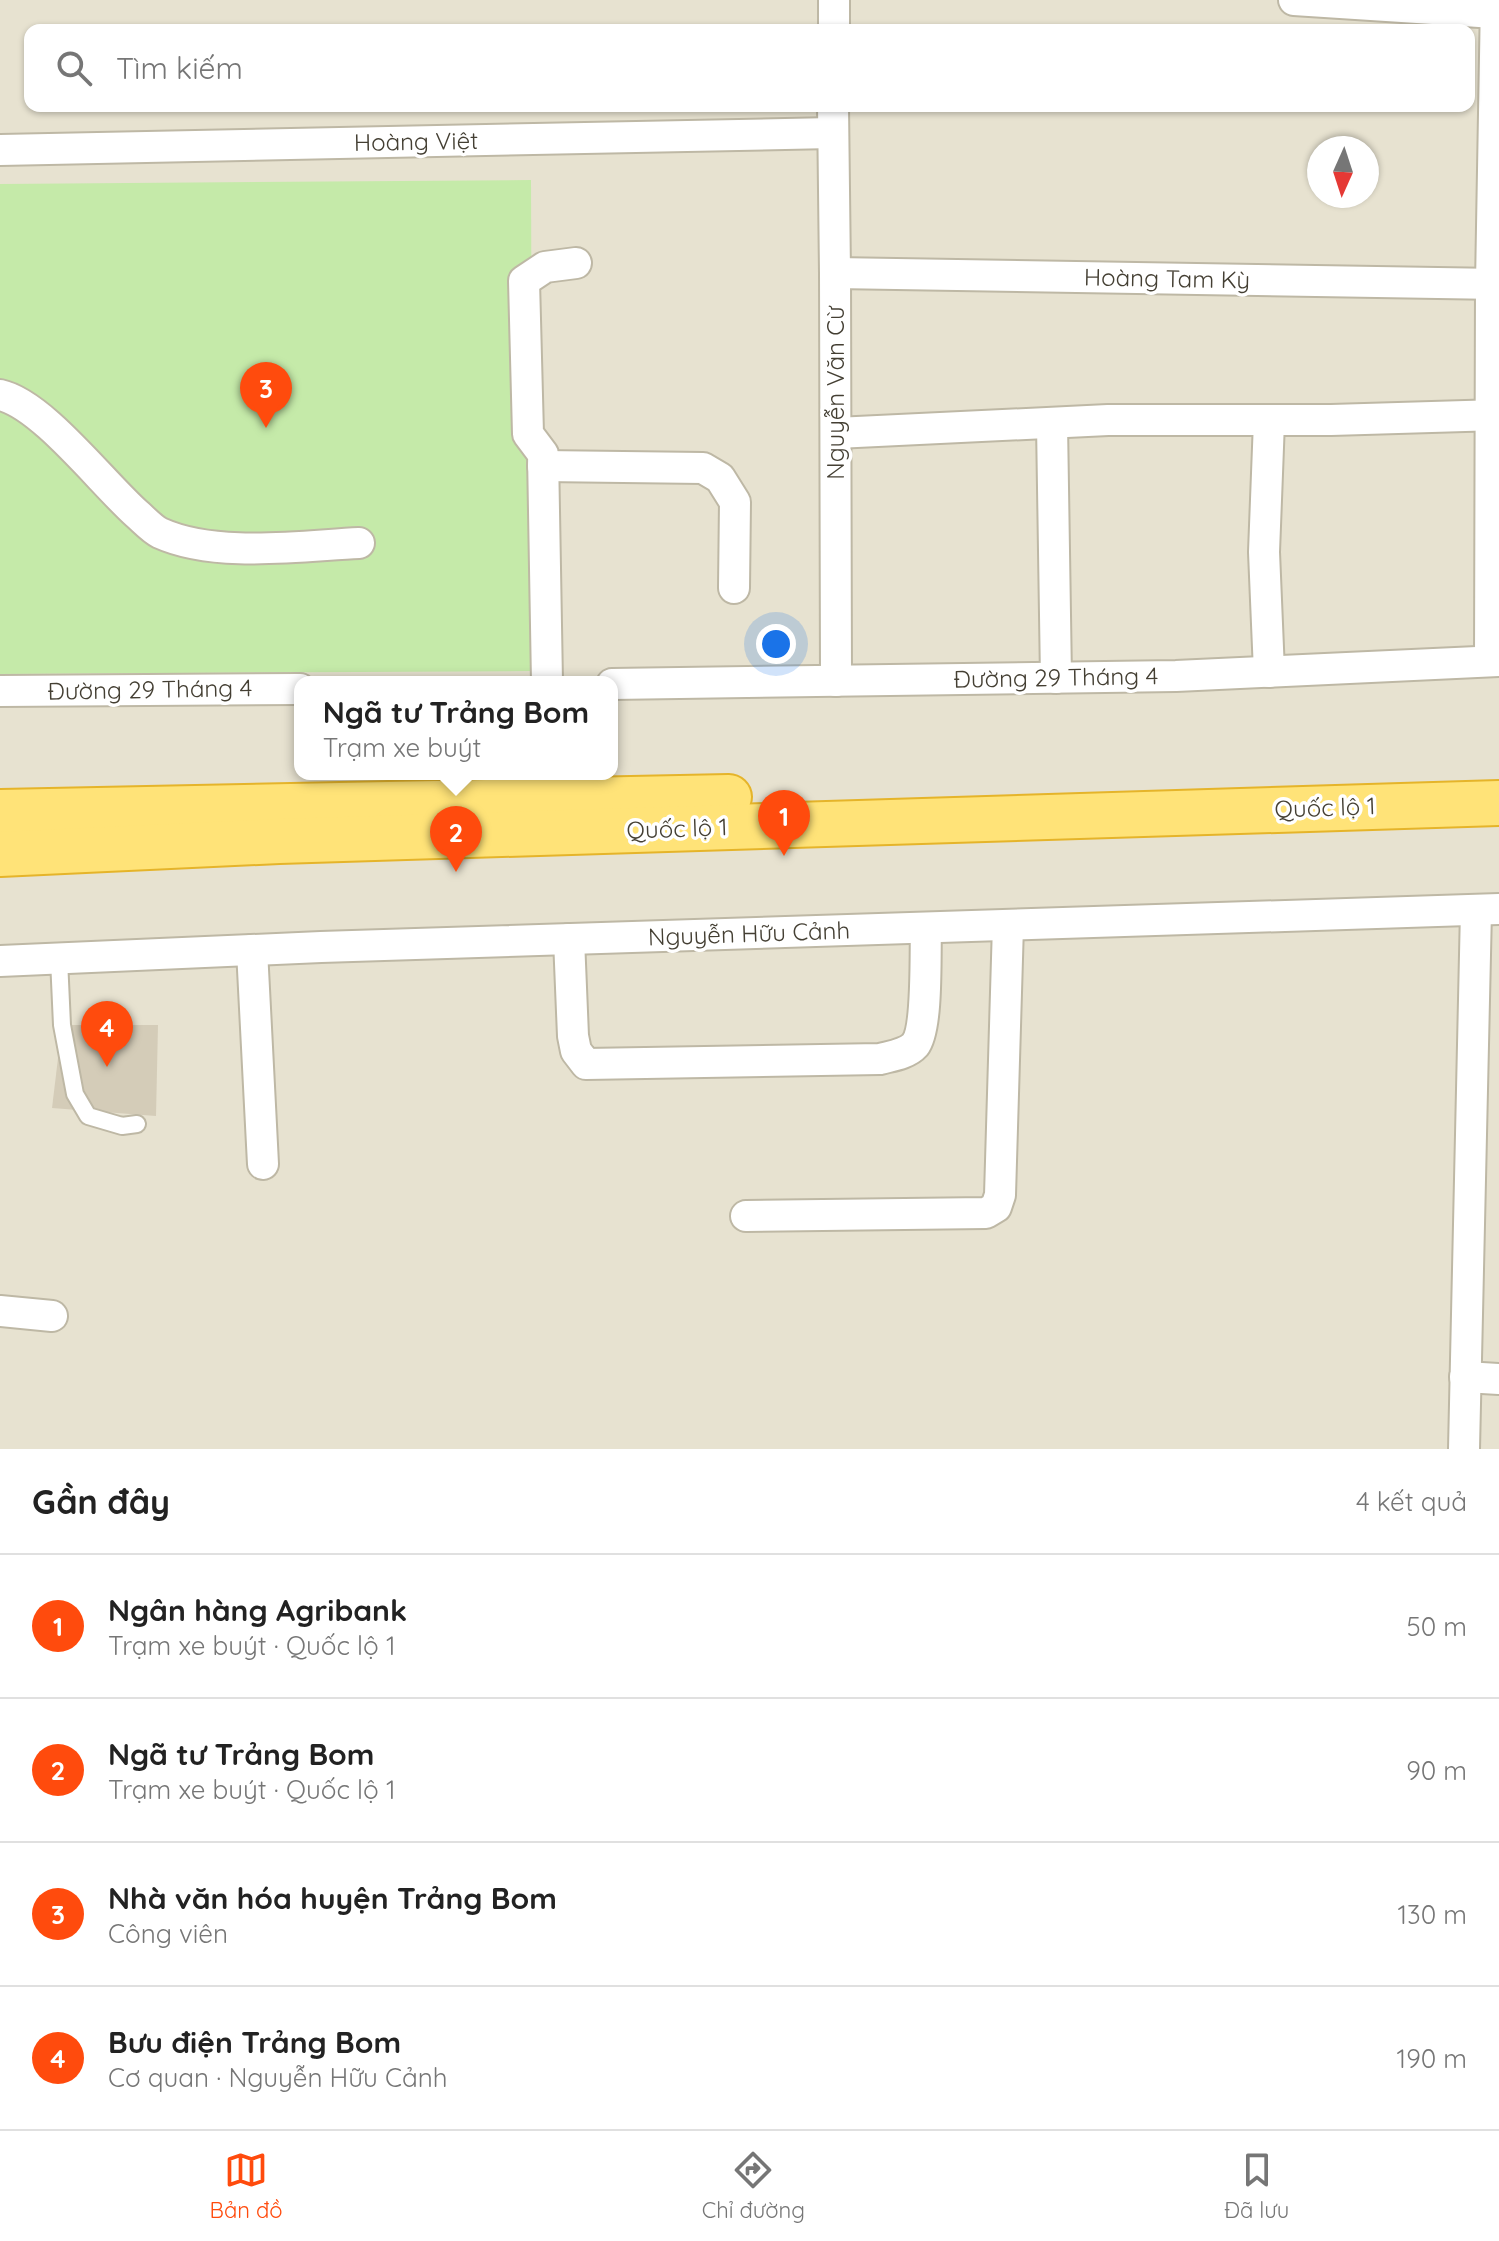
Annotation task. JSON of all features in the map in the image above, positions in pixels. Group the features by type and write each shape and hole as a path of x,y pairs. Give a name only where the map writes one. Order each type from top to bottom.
{"highway":[{"name":"Quốc lộ 1","path":"0,812 1170,787 1499,774"},
{"name":"Quốc lộ 1","path":"0,854 279,841 1499,803"}],"street":[{"path":"834,0 834,24"},
{"path":"1294,0 1496,6 1494,661"},
{"name":"Hoàng Việt","path":"0,150 832,120"},
{"name":"Nguyễn Văn Cừ","path":"832,120 836,681"},
{"path":"547,676 543,454 528,434 524,281 545,267 576,263"},
{"name":"Hoàng Tam Kỳ","path":"835,273 1495,284"},
{"path":"0,395 10,397 52,427 123,502 158,532 205,546 243,549 359,543"},
{"path":"836,433 1108,420 1269,421 1495,415"},
{"path":"1269,421 1264,552 1269,672"},
{"path":"1052,424 1056,678"},
{"path":"543,466 703,468 720,478 735,502 734,588"},
{"name":"Đường 29 Tháng 4","path":"618,684 1056,678 1494,661"},
{"name":"Đường 29 Tháng 4","path":"0,691 294,689"},
{"path":"1464,1449 1488,910"},
{"name":"Nguyễn Hữu Cảnh","path":"0,961 569,939 1488,910"},
{"path":"746,1216 986,1213 996,1207 1000,1195 1008,925"},
{"path":"569,939 573,1036 576,1051 586,1064 880,1059 900,1054 915,1045 923,1024 926,928"},
{"path":"252,950 263,1164"},
{"path":"0,1311 52,1316"},
{"path":"1465,1377 1499,1379"}],"lane":[{"path":"59,959 62,1025 75,1094 88,1116 122,1126 137,1124"}],"shaded area":[{"path":"0,0 1499,0 1499,1449 0,1449"}],"green space":[{"path":"531,180 533,671 0,674 0,184"}],"building":[{"path":"62,1025 158,1025 156,1116 52,1108"}],"place":[{"name":"Nhà văn hóa huyện Trảng Bom","path":"266,428"},
{"name":"Ngân hàng Agribank","path":"784,856"},
{"name":"Ngã tư Trảng Bom","path":"456,872"},
{"name":"Bưu điện Trảng Bom","path":"107,1067"}]}
